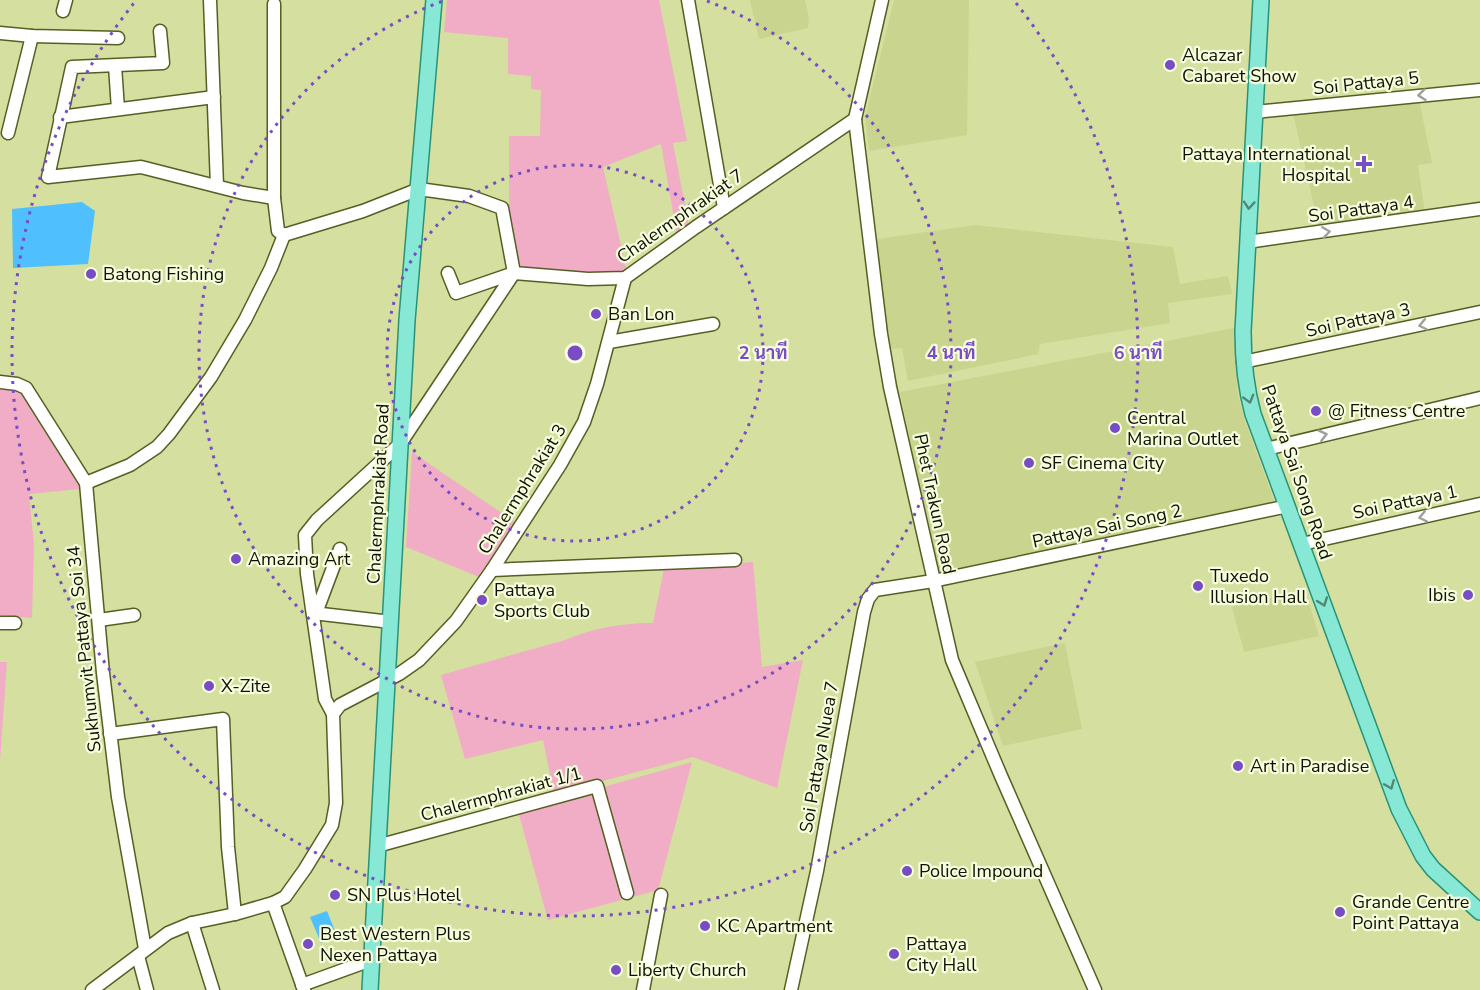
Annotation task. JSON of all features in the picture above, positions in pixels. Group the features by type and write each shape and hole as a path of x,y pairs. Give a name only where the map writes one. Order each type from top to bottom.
{"main road":[{"name":"Chalermphrakiat Road","path":"370,990 407,320 434,0"},
{"name":"Pattaya Sai Song Road","path":"1261,0 1247,242 1243,362 1245,387 1380,759 1406,823 1423,856 1433,869 1480,912"}],"street":[{"path":"210,0 217,186"},
{"path":"688,0 724,208"},
{"name":"Phet Trakun Road","path":"882,0 855,119 884,358 952,660 1095,990"},
{"path":"274,4 274,198 278,231 284,236"},
{"path":"160,31 162,63 72,68 48,177 141,167 274,198"},
{"path":"0,33 118,38"},
{"path":"8,133 32,36"},
{"path":"115,66 118,109"},
{"name":"Soi Pattaya 5","path":"1255,112 1480,90"},
{"path":"60,117 214,97"},
{"name":"Chalermphrakiat 7","path":"514,273 588,279 625,278 855,119"},
{"path":"92,990 168,933 192,923 235,914 273,903 285,897 332,825 336,803 333,714 325,699 315,613 307,574 305,535 317,520 400,444 514,273 502,208 469,196 419,189 363,211 284,236"},
{"name":"Soi Pattaya 4","path":"1247,242 1480,210"},
{"path":"86,483 130,465 157,447 169,434 211,377 245,320 272,268 284,236"},
{"path":"448,273 456,293 514,273"},
{"name":"Chalermphrakiat 3","path":"333,714 340,705 413,665 456,621 492,570 561,465 584,422 609,342 625,278"},
{"name":"Soi Pattaya 3","path":"1243,362 1480,312"},
{"path":"609,342 713,324"},
{"name":"Sukhumvit Pattaya Soi 34","path":"0,382 17,384 26,388 86,483 110,734 147,990"},
{"path":"1266,449 1480,398"},
{"name":"Soi Pattaya 1","path":"1302,544 1480,504"},
{"name":"Pattaya Sai Song 2","path":"933,581 1288,506"},
{"path":"315,613 340,549"},
{"path":"492,570 735,560"},
{"name":"Soi Pattaya Nuea 7","path":"791,990 817,871 868,599 874,590 933,581"},
{"path":"315,613 391,622"},
{"path":"99,620 134,615"},
{"path":"0,622 15,622"},
{"path":"110,734 223,719 228,847 235,914"},
{"name":"Chalermphrakiat 1/1","path":"377,846 597,786 627,893"},
{"path":"643,990 661,895"},
{"path":"273,903 303,987 371,960"},
{"path":"192,923 213,990"}],"shaded area":[{"path":"447,0 659,0 687,141 673,143 689,226 677,235 661,144 603,167 627,272 613,275 518,267 509,208 509,136 540,136 541,90 531,89 531,76 508,74 508,38 444,32"},
{"path":"750,0 805,0 809,18 808,28 759,39"},
{"path":"894,0 969,0 967,135 869,151 865,117"},
{"name":"Pattaya International Hospital","path":"1419,100 1432,163 1418,165 1425,213 1319,228 1293,113"},
{"path":"975,225 1173,247 1180,284 1228,276 1232,294 1168,303 1170,323 1040,344 1038,354 908,381 902,348 889,349 884,322 877,239"},
{"path":"1234,328 1238,395 1245,421 1275,503 938,574 900,392"},
{"path":"0,388 19,389 27,399 63,450 80,489 29,494 34,545 32,618 0,615"},
{"path":"412,452 515,522 479,577 406,547"},
{"path":"753,562 762,667 803,660 777,788 693,757 554,794 543,740 465,759 441,675 597,629 653,623 664,569"},
{"path":"1305,590 1319,636 1244,652 1232,607"},
{"path":"1065,643 1082,729 1003,746 975,662"},
{"path":"0,662 7,662 0,761"},
{"path":"692,762 658,890 548,920 518,811"}],"water":[{"path":"82,202 95,211 88,264 13,268 12,209"},
{"path":"327,911 337,936 321,943 310,917"}],"place":[{"name":"Alcazar Cabaret Show","path":"1170,65"},
{"name":"Pattaya International Hospital","path":"1364,164"},
{"name":"Batong Fishing","path":"91,274"},
{"name":"Ban Lon","path":"596,314"},
{"name":"@ Fitness Centre","path":"1316,411"},
{"name":"Central Marina Outlet","path":"1115,428"},
{"name":"SF Cinema City","path":"1029,463"},
{"name":"Amazing Art","path":"236,559"},
{"name":"Tuxedo Illusion Hall","path":"1198,586"},
{"name":"Ibis","path":"1468,595"},
{"name":"Pattaya Sports Club","path":"482,600"},
{"name":"X-Zite","path":"209,686"},
{"name":"Art in Paradise","path":"1238,766"},
{"name":"Police Impound","path":"907,871"},
{"name":"SN Plus Hotel","path":"335,895"},
{"name":"Grande Centre Point Pattaya","path":"1340,912"},
{"name":"KC Apartment","path":"705,926"},
{"name":"Best Western Plus Nexen Pattaya","path":"308,944"},
{"name":"Pattaya City Hall","path":"894,954"},
{"name":"Liberty Church","path":"616,970"}]}
